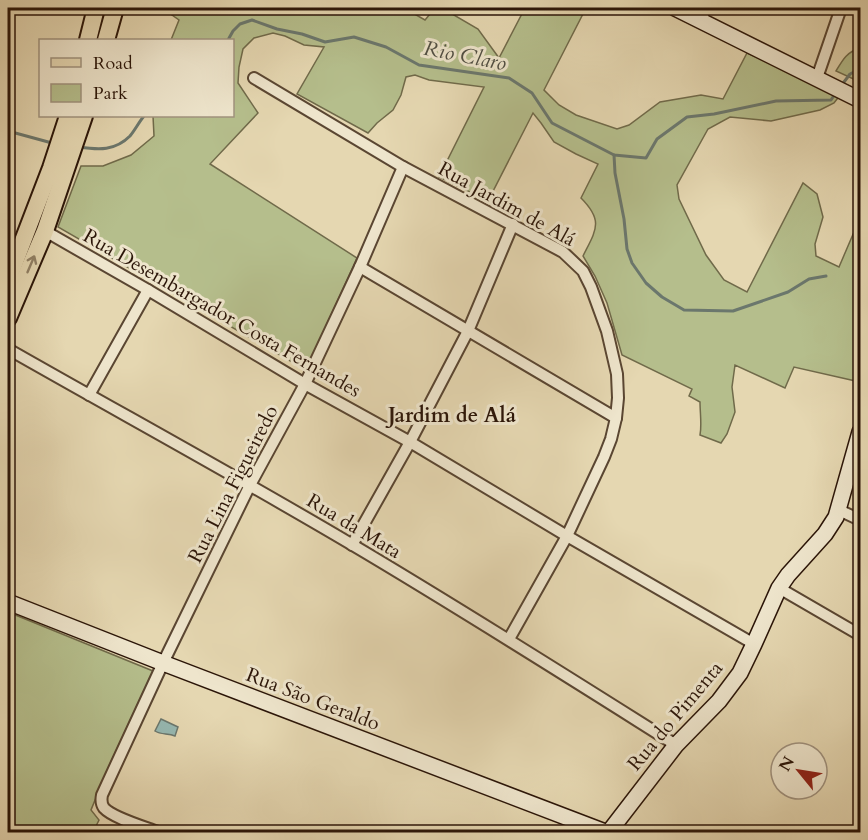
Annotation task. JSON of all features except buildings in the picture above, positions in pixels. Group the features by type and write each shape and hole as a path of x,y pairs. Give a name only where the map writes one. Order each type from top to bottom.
{"main road":[{"path":"87,39 96,8"},
{"path":"106,39 115,8"},
{"path":"68,117 70,135"},
{"path":"8,318 45,231 58,170 70,135 83,117"},
{"path":"8,257 22,225 58,170"},
{"path":"8,280 43,190"}],"street":[{"path":"675,8 700,12 856,94"},
{"path":"824,78 841,8"},
{"name":"Rua Jardim de Alá","path":"254,78 403,167 563,252 583,272 591,287 613,354 618,398 616,418 604,457 567,536 509,639"},
{"name":"Rua Lina Figueiredo","path":"158,832 112,815 102,806 102,795 163,663 250,485 305,384 360,267 403,167"},
{"path":"352,545 410,442 468,331 513,224"},
{"name":"Rua Desembargador Costa Fernandes","path":"45,231 754,644"},
{"path":"360,267 616,418"},
{"path":"89,395 148,290"},
{"name":"Rua da Mata","path":"8,349 352,545 509,639 676,745"},
{"name":"Rua do Pimenta","path":"607,832 676,745 707,714 740,674 779,588 825,534 839,510 861,432"},
{"path":"839,510 861,520"},
{"path":"779,588 861,635"},
{"name":"Rua São Geraldo","path":"8,602 67,620 163,663 607,832"}],"green space":[{"path":"162,8 404,8 425,20 435,8 442,8 478,29 499,58 525,8 586,8 544,90 559,105 576,115 617,129 629,125 660,102 701,95 723,99 747,53 841,94 834,103 820,110 771,121 730,117 708,129 677,185 679,199 706,255 724,280 747,292 803,183 817,194 823,217 815,244 816,256 839,267 860,218 860,382 794,367 785,388 735,365 732,387 735,412 727,434 721,443 700,435 700,402 689,396 692,389 622,355 607,303 583,256 596,226 593,213 581,198 598,164 554,142 533,113 488,201 439,177 484,87 429,80 415,75 406,77 401,95 393,110 368,133 297,94 324,47 304,45 273,33 254,38 243,49 239,67 238,83 258,113 210,164 357,258 306,370 58,227 81,166 103,166 131,155 154,136 153,117 234,117 234,39 171,39 179,20"},
{"path":"860,48 860,82 836,71 846,57"},
{"path":"8,612 153,671 91,810 99,820 93,832 8,832"}],"water":[{"path":"161,719 178,727 175,736 155,731"}],"waterway":[{"name":"Rio Claro","path":"229,39 240,24 252,20 325,42 354,37 386,47 419,65 509,78 532,93 552,123 614,155 646,158 657,139 687,117 714,114 776,101 831,100 835,94"},
{"name":"Rio Claro","path":"841,86 850,74 860,69"},
{"name":"Rio Claro","path":"79,147 100,149 113,147 130,136 143,117"},
{"name":"Rio Claro","path":"8,131 52,143"},
{"name":"Rio Claro","path":"614,155 627,249 632,263 646,283 662,297 684,310 733,311 788,292 809,279 826,276"}],"district":[{"name":"Jardim de Alá","path":"452,415"}]}
